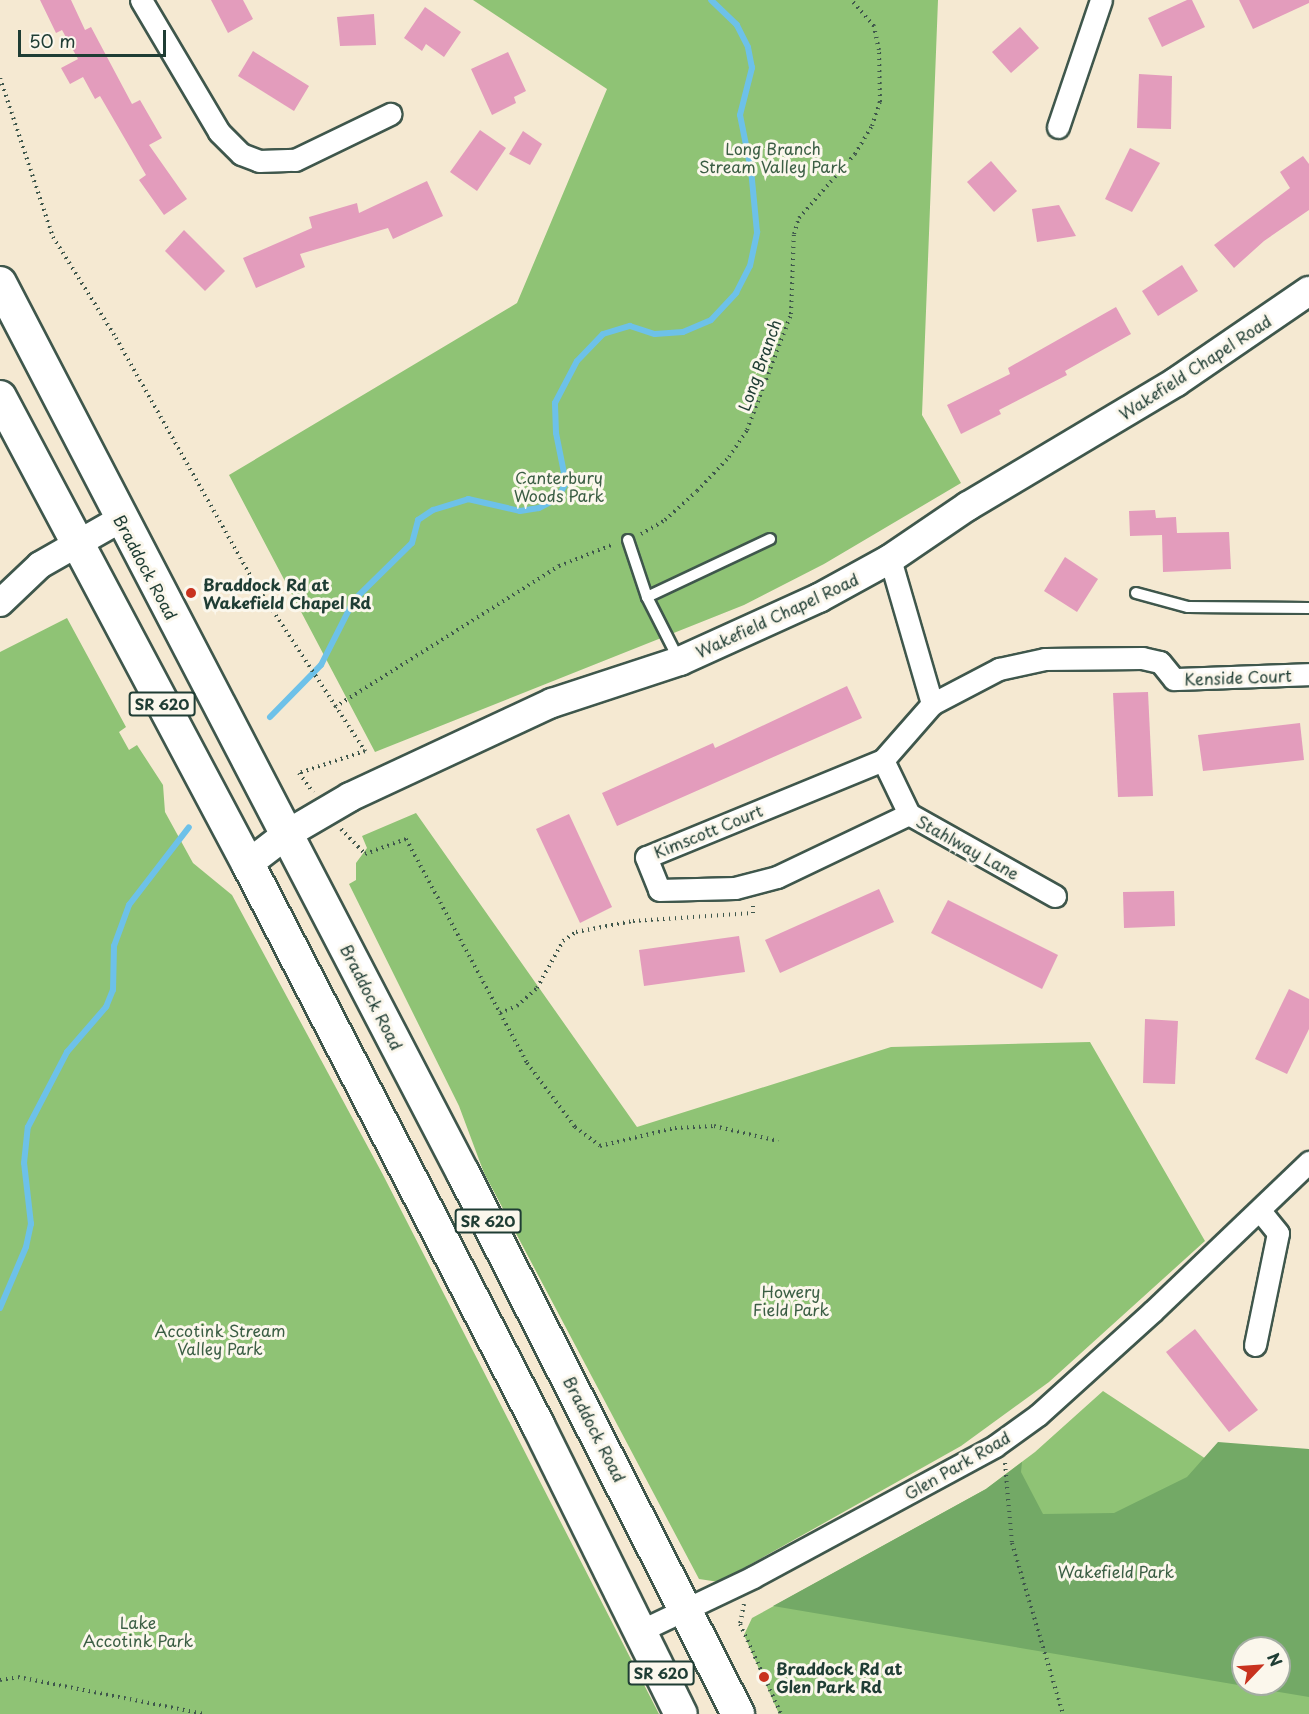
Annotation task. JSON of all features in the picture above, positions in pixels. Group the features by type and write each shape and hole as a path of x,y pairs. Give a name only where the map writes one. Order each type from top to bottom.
{"main road":[{"name":"Braddock Road","path":"0,283 287,834 687,1610 738,1714"},
{"name":"Wakefield Chapel Road","path":"248,864 287,834 350,797 552,703 680,661 819,598 890,559 968,506 1233,346 1309,291"},
{"name":"SR 620","path":"0,397 248,864 681,1714"}],"street":[{"path":"141,0 219,132 241,154 259,161 295,160 390,114"},
{"path":"1058,127 1101,0"},
{"path":"0,603 40,565 121,519"},
{"path":"883,760 932,704 890,559"},
{"name":"Kenside Court","path":"932,704 999,669 1045,659 1142,658 1160,662 1174,679 1309,675"},
{"name":"Stahlway Lane","path":"883,760 909,814 1055,896"},
{"name":"Kimscott Court","path":"883,760 646,857 659,890 752,884 788,872 909,814"},
{"name":"Glen Park Road","path":"640,1631 996,1458 1038,1415 1260,1212 1309,1162"},
{"path":"1255,1345 1278,1233 1260,1212"}],"lane":[{"path":"647,597 770,539"},
{"path":"628,540 647,597 680,661"},
{"path":"1136,593 1188,607 1309,608"}],"path":[{"name":"Long Branch","path":"335,707 558,566 648,531 681,506 729,457 747,430 791,314 794,234 799,218 864,141 880,102 882,77 874,26 851,0"},
{"path":"0,78 53,237 116,338 302,657 365,752"},
{"path":"351,842 365,854 406,839 527,1063 575,1127 600,1146 675,1128 714,1126 778,1141"},
{"path":"500,1013 517,1006 537,988 563,940 576,932 633,921 753,912 752,884"},
{"path":"996,1458 1012,1543 1063,1714"},
{"path":"749,1597 742,1607 740,1624 781,1714"},
{"path":"0,1680 18,1677 205,1714"}],"green space":[{"name":"Canterbury Woods Park","path":"473,0 938,0 922,415 961,483 824,564 744,605 375,752 229,475 517,303 607,89"},
{"name":"Accotink Stream Valley Park","path":"67,618 126,727 119,732 129,750 137,745 163,785 165,812 193,863 232,895 382,1173 659,1714 0,1714 0,652"},
{"name":"Howery Field Park","path":"416,813 637,1127 891,1047 1090,1042 1205,1241 1049,1382 961,1446 719,1582 699,1579 484,1173 459,1106 349,884 356,880 356,863 367,848 362,836"},
{"name":"Wakefield Park","path":"1103,1391 1309,1527 1309,1714 779,1714 744,1635 752,1618 986,1489 1035,1452"},
{"path":"1218,1442 1309,1449 1309,1697 1291,1694 1291,1636 1231,1636 1231,1684 773,1606 986,1489 1022,1462 1021,1472 1043,1514 1114,1513 1187,1477"}],"building":[{"path":"40,0 71,0 85,30 91,27 132,104 140,100 162,138 149,145 187,199 164,215 139,180 146,175 100,96 95,99 83,77 70,84 61,68 78,59 62,30 56,33"},
{"path":"211,0 243,0 253,19 228,33"},
{"path":"1187,0 1192,0 1205,27 1162,47 1148,18"},
{"path":"1239,0 1309,0 1309,3 1253,29"},
{"path":"425,7 461,32 444,57 426,44 422,51 404,38"},
{"path":"374,14 376,45 340,46 337,17"},
{"path":"1020,27 1039,48 1011,73 992,52"},
{"path":"253,51 309,86 294,111 238,76"},
{"path":"508,52 526,91 514,97 516,103 492,115 471,69"},
{"path":"1139,74 1172,76 1171,129 1137,128"},
{"path":"480,130 506,148 477,191 450,172"},
{"path":"523,131 542,144 530,165 509,154"},
{"path":"1130,148 1160,163 1132,212 1105,199"},
{"path":"1303,156 1309,164 1309,210 1264,241 1234,268 1214,245 1290,188 1280,172"},
{"path":"991,161 1017,191 994,212 967,182"},
{"path":"427,181 443,216 393,239 388,228 300,254 305,267 256,288 243,258 312,228 309,217 357,203 359,213"},
{"path":"1059,205 1076,236 1037,242 1032,209"},
{"path":"184,230 225,271 205,291 165,251"},
{"path":"1182,265 1198,291 1158,316 1142,291"},
{"path":"1116,307 1131,334 1065,371 1067,375 999,410 1001,414 961,434 947,405 1010,374 1008,368"},
{"path":"1155,510 1156,518 1176,517 1177,533 1229,532 1231,569 1163,572 1162,535 1130,536 1129,511"},
{"path":"1065,557 1098,579 1077,612 1044,591"},
{"path":"847,686 862,718 617,826 602,793 713,743 715,748"},
{"path":"1148,692 1153,796 1118,797 1113,693"},
{"path":"1300,723 1304,760 1203,771 1198,735"},
{"path":"569,814 612,907 580,923 536,829"},
{"path":"879,889 894,922 780,973 765,940"},
{"path":"1174,891 1175,926 1124,928 1123,892"},
{"path":"948,900 1058,955 1042,989 931,933"},
{"path":"739,936 745,972 644,986 639,950"},
{"path":"1289,989 1309,999 1309,1029 1287,1074 1255,1059"},
{"path":"1145,1019 1178,1021 1175,1084 1143,1083"},
{"path":"1195,1329 1258,1410 1229,1432 1166,1352"}],"waterway":[{"name":"Long Branch","path":"270,717 321,665 354,600 412,543 418,520 433,510 468,499 520,511 539,508 557,499 566,483 556,433 555,403 577,361 603,334 630,326 655,334 683,332 711,320 736,293 750,266 757,232 751,170 740,115 752,68 748,47 737,25 711,0"},
{"name":"Long Branch","path":"0,1308 26,1247 31,1224 24,1163 28,1127 67,1052 106,1007 113,990 114,946 129,905 189,827"}],"place":[{"name":"Braddock Rd at Wakefield Chapel Rd","path":"191,593"},
{"name":"Braddock Rd at Glen Park Rd","path":"764,1677"}],"park label":[{"name":"Long Branch Stream Valley Park","path":"773,157"},
{"name":"Lake Accotink Park","path":"138,1631"}]}
